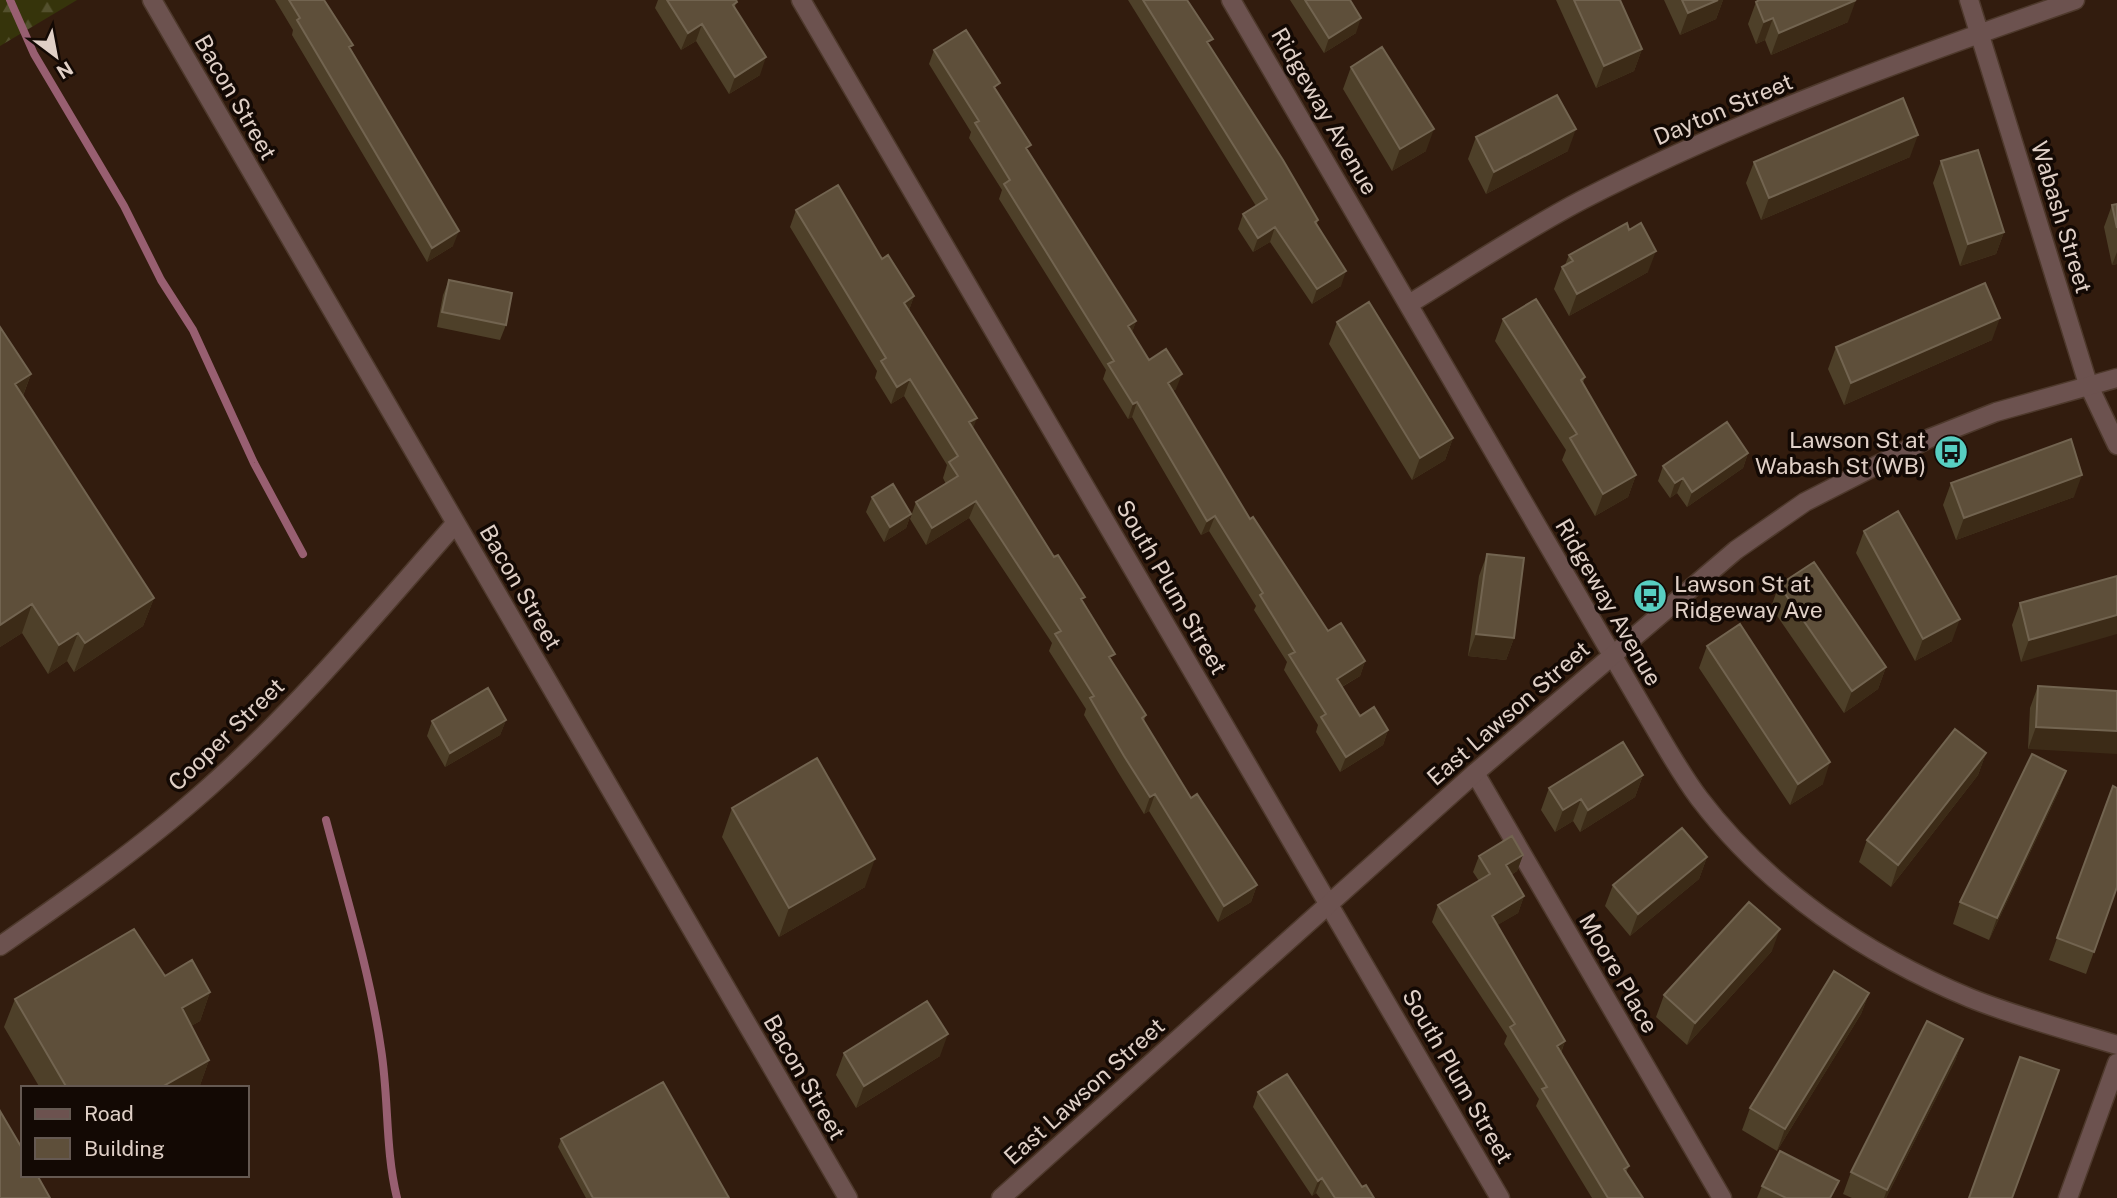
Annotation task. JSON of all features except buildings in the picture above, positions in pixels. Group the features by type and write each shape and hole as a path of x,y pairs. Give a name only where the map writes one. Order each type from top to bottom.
{"street":[{"name":"Bacon Street","path":"152,0 848,1198"},
{"name":"South Plum Street","path":"801,0 1500,1198"},
{"name":"Ridgeway Avenue","path":"1231,0 1612,655 1698,797 1779,884 1807,907 1908,969 1971,998 2117,1045"},
{"name":"Wabash Street","path":"1969,0 2088,384 2117,445"},
{"name":"Dayton Street","path":"1409,304 1580,201 1656,164 1776,112 1979,33 2075,0"},
{"name":"East Lawson Street","path":"1001,1198 1475,773 1736,550 1805,502 1930,438 1996,412 2117,378"},
{"name":"Cooper Street","path":"0,946 108,870 210,787 290,708 455,523"},
{"name":"Moore Place","path":"1475,773 1721,1198"},
{"path":"2068,1198 2117,1063"}],"green space":[{"path":"0,0 77,0 0,46"}],"waterway":[{"path":"10,0 34,54 124,206 161,280 193,330 254,463 303,554"},
{"path":"326,820 371,991 383,1068 397,1198"}],"place":[{"name":"Lawson St at Wabash St (WB)","path":"1951,452"},
{"name":"Lawson St at Ridgeway Ave","path":"1650,596"}]}
